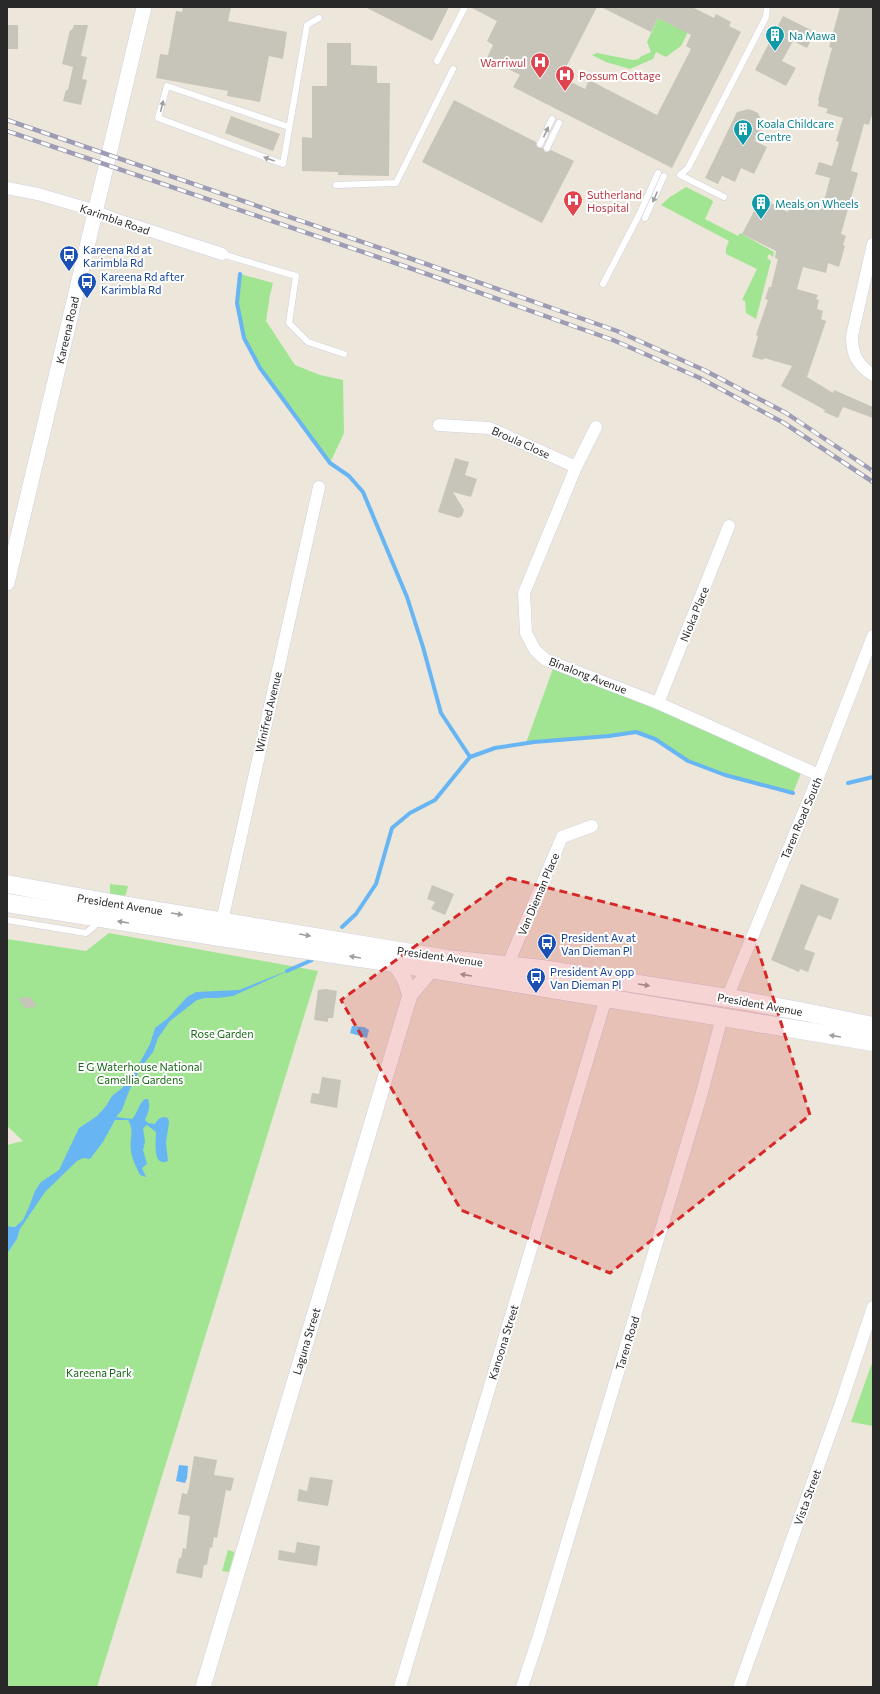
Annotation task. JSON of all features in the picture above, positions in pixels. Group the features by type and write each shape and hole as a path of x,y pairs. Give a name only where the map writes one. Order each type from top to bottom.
{"main road":[{"name":"President Avenue","path":"7,884 111,903 221,929 394,963 432,969 506,973 727,998 873,1026"},
{"name":"President Avenue","path":"7,903 103,919 221,929 447,959 606,998 873,1042"},
{"name":"Taren Road","path":"722,1017 727,998"}],"street":[{"name":"Kareena Road","path":"7,583 144,7"},
{"name":"Karimbla Road","path":"7,188 38,194 95,211 120,222 222,254"},
{"path":"873,244 852,336 852,347 854,358 873,375"},
{"name":"Broula Close","path":"439,425 489,428 576,467"},
{"name":"Binalong Avenue","path":"596,427 576,467 524,593 526,633 535,650 546,660 658,702 819,775"},
{"name":"Winifred Avenue","path":"221,929 319,487"},
{"name":"Nioka Place","path":"658,702 729,526"},
{"name":"Taren Road South","path":"727,998 819,775 873,636"},
{"name":"Van Dieman Place","path":"506,973 562,837 592,826"},
{"path":"394,963 404,978 410,995"},
{"name":"Laguna Street","path":"202,1687 410,995 432,969"},
{"name":"Kanoona Street","path":"400,1687 606,998"},
{"name":"Taren Road","path":"522,1687 698,1103 722,1017"},
{"name":"Vista Street","path":"739,1687 841,1403 873,1307"}],"lane":[{"path":"437,61 465,7"},
{"path":"724,197 680,175 688,168 766,17 767,7"},
{"path":"289,127 167,86 158,118 283,164 308,25 319,18"},
{"path":"336,185 396,183 453,69"},
{"path":"540,144 552,119"},
{"path":"547,148 559,123"},
{"path":"603,284 642,216 661,174"},
{"path":"222,254 296,276 289,323 308,342 344,354"},
{"path":"7,920 86,933 103,919"}],"highlighted area":[{"path":"509,878 755,940 810,1115 610,1273 461,1210 341,1000"}],"green space":[{"path":"658,18 680,29 695,18 681,46 666,57 656,52 653,59 630,69 606,62 592,55 597,53 633,60 639,59 640,57 651,52 647,42"},
{"path":"686,187 712,200 713,202 705,219 738,236 740,233 774,252 773,257 769,254 767,258 771,261 756,319 746,313 745,301 742,300 757,269 726,254 726,248 729,241 661,205 670,197"},
{"path":"240,274 273,283 266,321 295,365 320,375 343,380 344,433 331,461 324,455 260,368 244,338 237,303"},
{"path":"555,663 803,768 793,793 725,775 688,761 655,739 636,732 609,736 526,743"},
{"path":"110,884 128,886 126,894 124,896 110,894"},
{"path":"109,933 318,971 97,1687 7,1687 7,1254 17,1239 20,1229 7,1226 7,1145 23,1141 7,1126 7,939 86,951"},
{"path":"872,1363 873,1364 873,1426 851,1422"},
{"path":"228,1550 234,1552 229,1572 222,1571"}],"water":[{"path":"292,969 233,996 197,1000 170,1021 158,1038 153,1052 142,1066 129,1091 122,1110 116,1117 132,1119 143,1101 148,1099 149,1107 145,1120 148,1123 155,1124 160,1118 168,1118 169,1122 166,1143 168,1161 159,1161 156,1152 156,1132 147,1125 143,1128 145,1142 143,1150 147,1164 142,1168 146,1177 140,1175 133,1161 130,1124 128,1120 115,1120 103,1142 90,1159 83,1158 77,1161 45,1192 20,1229 17,1239 7,1254 7,1226 15,1227 23,1220 35,1191 41,1182 59,1170 79,1128 97,1116 112,1096 132,1077 150,1044 155,1028 168,1018 187,997 196,992 239,990"},
{"path":"352,1026 364,1027 369,1030 367,1038 350,1033"},
{"path":"179,1465 188,1466 185,1483 176,1481"}],"building":[{"path":"183,7 231,7 228,21 287,32 283,59 269,56 260,102 227,96 228,91 156,78 160,54 168,55 176,11 182,12"},
{"path":"365,7 449,7 432,41"},
{"path":"470,7 597,7 561,77 585,89 589,80 657,115 691,49 686,46 691,35 658,18 651,32 601,7 692,7 714,18 716,14 731,22 729,26 741,32 672,168 513,87 520,75 487,58 493,45 487,41 497,21"},
{"path":"840,7 873,7 873,111 869,125 864,124 851,171 858,173 841,234 846,236 843,245 845,246 839,267 828,263 826,273 803,267 797,289 818,295 816,299 819,300 817,309 823,311 821,319 826,321 807,377 833,393 834,390 873,407 873,418 843,407 838,418 824,412 825,410 781,386 792,366 764,358 763,360 752,357 758,336 756,335 768,300 765,299 769,287 771,287 778,259 775,258 776,251 742,234 761,198 788,212 789,209 792,209 795,202 822,209 830,178 815,174 819,162 832,166 839,142 836,141 843,118 826,113 828,109 818,106 818,100 832,48 829,47"},
{"name":"Na Mawa","path":"783,16 815,32 807,48 793,41 782,61 796,68 786,86 755,70"},
{"path":"7,25 18,25 18,49 7,49"},
{"path":"74,25 88,25 81,56 87,57 82,79 87,80 81,105 63,101 66,90 68,90 73,67 62,64 70,30 72,30"},
{"path":"327,43 351,43 351,65 377,66 377,83 390,83 389,176 338,175 338,172 302,171 302,137 312,138 312,86 327,86"},
{"path":"454,100 536,142 537,147 543,148 545,152 551,150 574,161 542,223 422,162"},
{"name":"Koala Childcare Centre","path":"749,109 758,113 763,124 755,141 767,147 754,174 741,168 735,182 722,176 718,184 705,178 737,112"},
{"path":"231,116 280,134 273,151 225,133"},
{"path":"455,458 469,462 465,475 477,479 471,497 453,492 464,510 462,516 458,518 438,512"},
{"path":"801,884 839,899 831,920 818,915 804,949 815,953 808,972 800,969 799,972 771,960"},
{"path":"432,885 454,894 445,915 431,909 435,902 427,899"},
{"path":"326,989 337,991 333,1018 328,1018 328,1022 314,1020 318,990"},
{"path":"30,997 37,1007 25,1008 18,998"},
{"path":"322,1077 341,1080 337,1108 310,1103 312,1093 319,1094"},
{"path":"194,1456 217,1460 214,1475 234,1478 231,1491 226,1490 217,1538 214,1537 212,1548 210,1547 207,1565 204,1565 202,1578 176,1573 183,1548 186,1549 190,1516 178,1514 182,1493 187,1494 189,1487"},
{"path":"310,1477 333,1480 328,1506 297,1501 299,1489 307,1491"},
{"path":"297,1542 320,1546 317,1566 278,1560 279,1550 295,1553"}],"waterway":[{"path":"240,274 237,303 244,338 260,368 330,463 349,476 363,492 407,597 423,647 441,713 470,757"},
{"path":"342,927 356,914 376,884 392,828 410,813 435,800 470,757 495,748 534,742 609,736 636,732 655,739 688,761 725,775 793,793"},
{"path":"848,783 873,777"},
{"path":"287,971 312,960"}],"railway":[{"path":"7,120 617,331 704,370 786,413 873,471"},
{"path":"7,131 407,267 613,340 700,378 784,423 873,482"}],"place":[{"name":"Na Mawa","path":"775,52"},
{"name":"Warriwul","path":"540,79"},
{"name":"Possum Cottage","path":"565,92"},
{"name":"Koala Childcare Centre","path":"743,146"},
{"name":"Sutherland Hospital","path":"573,217"},
{"name":"Meals on Wheels","path":"761,220"},
{"name":"Kareena Rd at Karimbla Rd","path":"69,272"},
{"name":"Kareena Rd after Karimbla Rd","path":"87,299"},
{"name":"President Av at Van Dieman Pl","path":"547,960"},
{"name":"President Av opp Van Dieman Pl","path":"536,994"}],"park label":[{"name":"Rose Garden","path":"222,1033"},
{"name":"E G Waterhouse National Camellia Gardens","path":"140,1072"},
{"name":"Kareena Park","path":"99,1372"}]}
